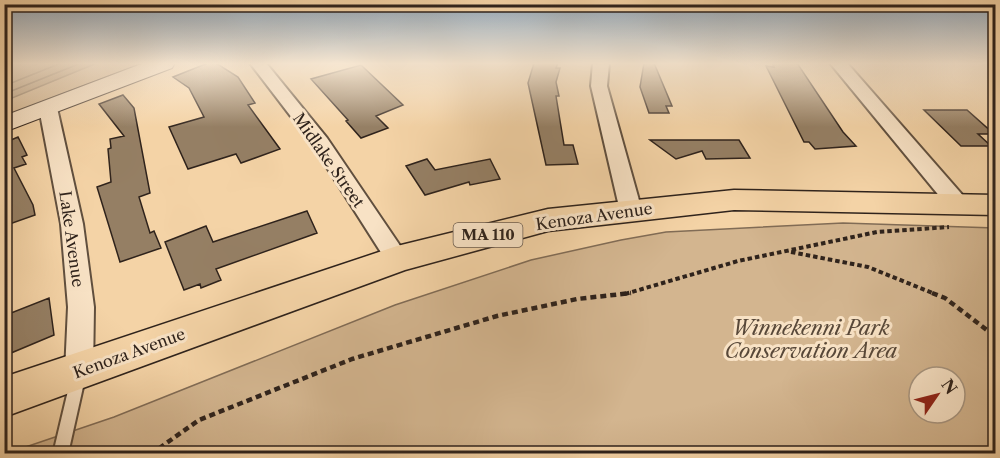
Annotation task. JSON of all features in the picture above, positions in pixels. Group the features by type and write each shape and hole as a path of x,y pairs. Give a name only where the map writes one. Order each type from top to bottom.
{"main road":[{"path":"4,125 109,84"},
{"name":"Kenoza Avenue","path":"4,397 397,259 548,220 734,200 954,216 996,205"}],"street":[{"name":"Midlake Street","path":"275,84 320,142 397,259"},
{"path":"599,84 631,211"},
{"path":"854,84 954,216"},
{"name":"Lake Avenue","path":"48,108 72,224 81,307 79,372"}],"lane":[{"path":"60,453 79,372"}],"path":[{"path":"151,453 199,420 352,359 497,316 577,299 626,294 682,276 954,216"},
{"path":"788,252 868,267 945,298 996,337"}],"green space":[{"path":"5,84 87,84 5,116"},
{"name":"Winnekenni Park Conservation Area","path":"843,223 995,228 995,453 5,454 114,417 395,305 531,260 666,232"}],"water":[{"path":"5,84 45,84 5,101"}],"building":[{"path":"184,84 243,84 255,103 248,105 280,149 241,163 236,154 188,169 169,127 204,117 189,88"},
{"path":"316,84 381,84 403,105 376,116 388,128 361,138 346,121 348,120"},
{"path":"528,84 557,84 559,96 556,96 564,145 573,145 578,164 546,165"},
{"path":"640,84 663,84 672,106 666,106 669,113 649,113"},
{"path":"775,84 811,84 843,132 856,146 815,149 809,142 804,142"},
{"path":"123,95 134,108 150,193 139,197 150,233 154,231 161,248 120,262 97,187 111,182 108,149 111,148 110,139 124,136 99,104"},
{"path":"924,110 967,110 994,134 978,134 991,146 961,146"},
{"path":"7,133 11,140 18,137 27,155 22,157 26,164 14,168 33,205 35,215 4,226 4,134"},
{"path":"650,140 739,140 750,158 706,159 702,151 676,159"},
{"path":"427,159 435,170 490,159 500,179 470,185 469,182 425,195 406,166"},
{"path":"307,211 317,233 216,269 221,280 201,288 200,284 184,290 165,242 206,226 213,242"},
{"path":"49,298 54,335 11,353 11,313"}]}
